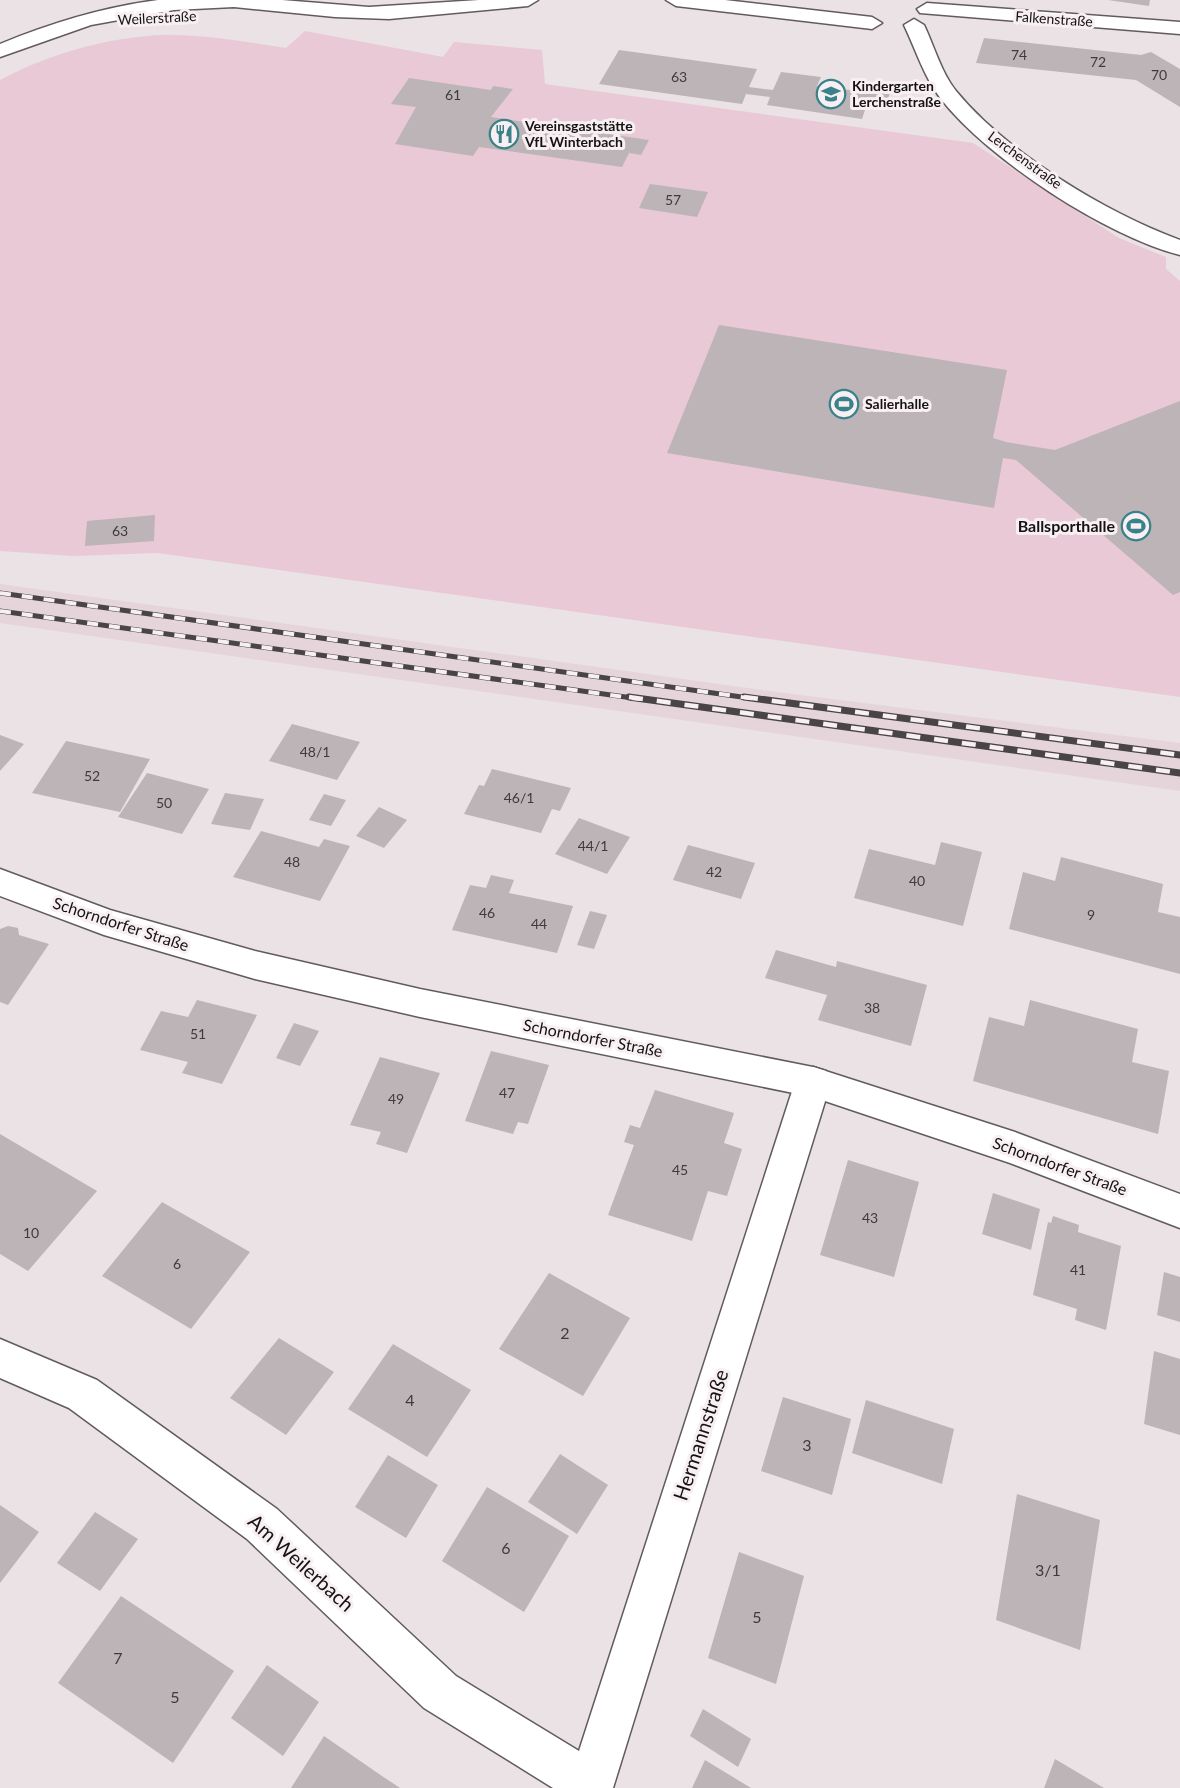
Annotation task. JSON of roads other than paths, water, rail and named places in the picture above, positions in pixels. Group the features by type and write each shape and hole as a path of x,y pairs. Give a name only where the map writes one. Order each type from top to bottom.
{"street":[{"name":"Weilerstraße","path":"0,51 78,22 176,19 272,6 399,7 528,0"},
{"path":"676,0 903,18"},
{"name":"Lerchenstraße","path":"861,3 858,9 860,15 903,18 947,92 995,140 1017,157 1119,224 1180,248"},
{"name":"Falkenstraße","path":"903,18 1180,28"},
{"name":"Schorndorfer Straße","path":"0,882 104,922 266,968 420,1004 813,1082 1015,1148 1180,1211"},
{"name":"Hermannstraße","path":"590,1786 813,1082"},
{"name":"Am Weilerbach","path":"0,1358 83,1394 93,1401 262,1524 440,1692 590,1786"}],"railway":[{"path":"0,593 756,699"},
{"path":"0,611 640,699"},
{"path":"629,697 1180,773"},
{"path":"744,697 1180,755"}],"place":[{"name":"Kindergarten Lerchenstraße","path":"831,94"},
{"name":"Vereinsgaststätte VfL Winterbach","path":"504,134"},
{"name":"Salierhalle","path":"844,404"},
{"name":"Ballsporthalle","path":"1136,526"}]}
